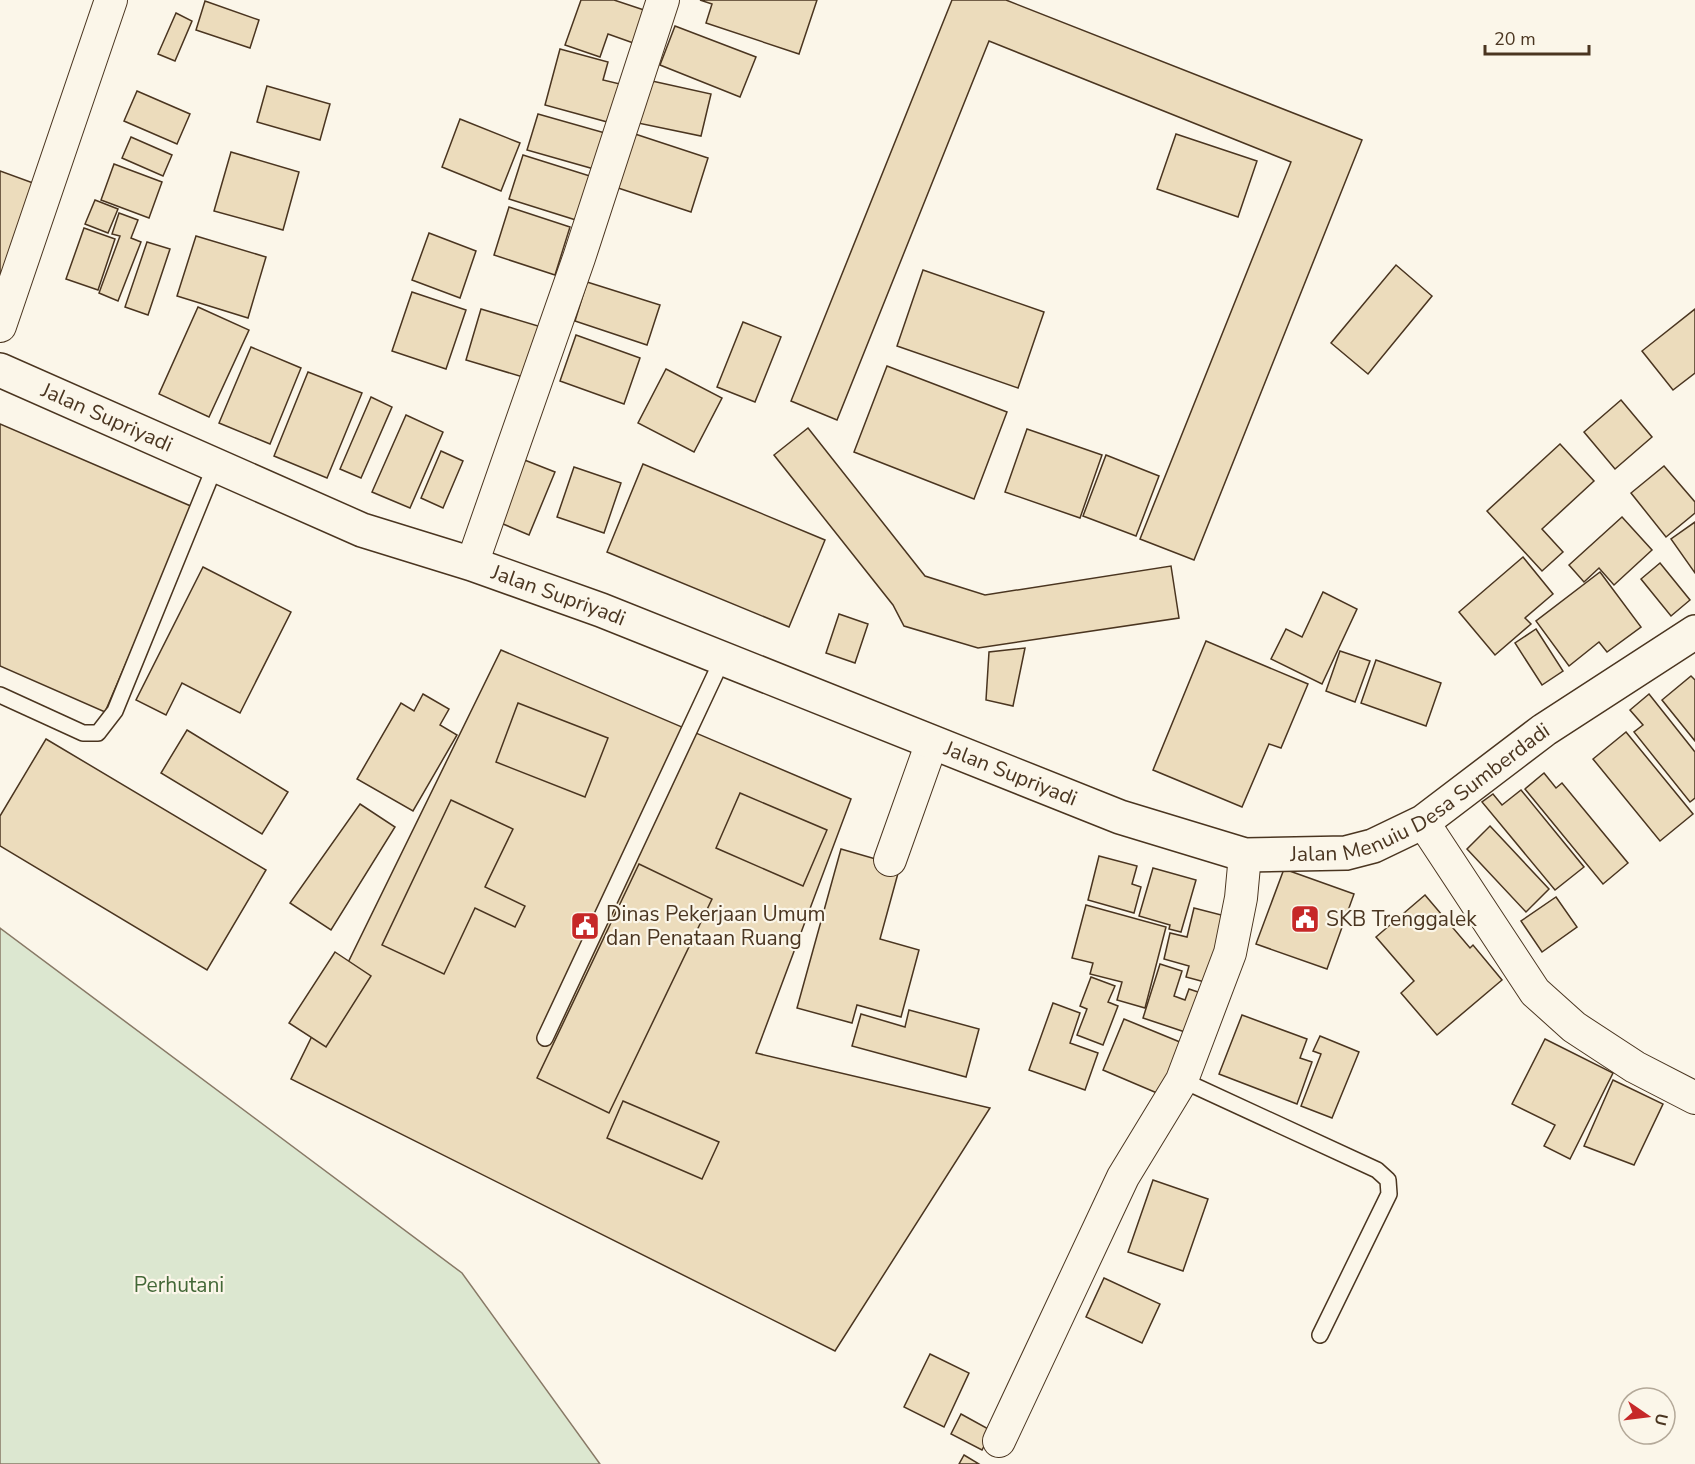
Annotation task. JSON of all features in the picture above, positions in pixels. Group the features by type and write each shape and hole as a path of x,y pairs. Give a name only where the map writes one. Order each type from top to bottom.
{"main road":[{"name":"Jalan Supriyadi","path":"0,370 213,470 362,530 472,564 601,610 927,754 1120,817"},
{"name":"Jalan Menuiu Desa Sumberdadi","path":"1120,817 1245,855 1346,853 1373,846 1423,822 1544,730 1695,632"}],"street":[{"path":"0,326 111,0"},
{"path":"472,564 579,258 663,0"},
{"path":"890,860 927,754"},
{"path":"1423,822 1535,992 1574,1027 1635,1067 1695,1098"},
{"path":"999,1441 1123,1178 1182,1080 1230,953 1241,898 1245,855"}],"lane":[{"path":"0,695 83,733 98,733 114,711 213,470"},
{"path":"545,1038 720,664"},
{"path":"1182,1080 1377,1170 1388,1180 1389,1194 1320,1335"}],"green space":[{"name":"Perhutani","path":"0,928 462,1273 600,1464 0,1464"}],"building":[{"path":"581,0 614,0 650,12 639,45 608,34 600,57 565,45"},
{"path":"700,0 817,0 799,54 706,23 712,4"},
{"path":"952,0 1006,0 1362,140 1194,560 1140,539 1291,162 989,41 837,420 791,401"},
{"path":"205,1 259,20 250,48 196,30"},
{"path":"176,13 192,21 175,61 158,54"},
{"path":"675,26 756,57 740,97 660,65"},
{"path":"560,49 608,62 603,80 620,84 611,123 545,105"},
{"path":"643,79 711,94 701,136 633,122"},
{"path":"267,86 330,104 320,140 257,122"},
{"path":"137,91 190,114 177,144 124,121"},
{"path":"538,114 605,133 594,169 527,150"},
{"path":"460,119 520,143 501,191 442,167"},
{"path":"629,132 708,158 691,212 612,186"},
{"path":"1176,134 1257,161 1238,217 1157,189"},
{"path":"131,137 172,155 163,176 122,158"},
{"path":"231,152 299,172 283,230 214,211"},
{"path":"523,155 593,177 579,221 509,199"},
{"path":"114,164 162,182 149,218 101,200"},
{"path":"0,171 44,187 12,277 0,272"},
{"path":"95,200 118,209 108,233 85,224"},
{"path":"509,207 570,227 555,275 494,255"},
{"path":"119,213 138,220 131,238 141,242 118,301 99,293 120,236 112,234"},
{"path":"84,228 115,239 98,290 66,279"},
{"path":"429,233 476,251 460,298 412,280"},
{"path":"196,236 266,257 248,318 177,296"},
{"path":"147,242 170,249 148,315 125,307"},
{"path":"1396,265 1432,296 1368,374 1331,343"},
{"path":"923,270 1044,312 1018,388 897,346"},
{"path":"587,282 660,305 647,345 575,321"},
{"path":"412,292 466,310 446,369 392,351"},
{"path":"198,307 249,330 209,417 159,394"},
{"path":"481,309 548,329 533,380 466,360"},
{"path":"1695,309 1695,373 1673,390 1642,351"},
{"path":"743,322 781,337 755,402 717,387"},
{"path":"576,335 640,358 624,404 560,381"},
{"path":"251,347 301,368 270,444 219,423"},
{"path":"887,366 1007,412 974,499 854,452"},
{"path":"666,369 722,398 694,452 638,423"},
{"path":"308,372 362,393 327,478 274,456"},
{"path":"371,397 392,407 361,478 340,469"},
{"path":"1621,400 1652,437 1615,469 1584,432"},
{"path":"406,415 443,432 410,508 372,492"},
{"path":"0,424 193,507 105,712 0,666"},
{"path":"808,428 925,576 985,595 1171,566 1179,618 978,648 904,626 893,605 774,455"},
{"path":"1027,429 1102,455 1080,518 1005,492"},
{"path":"1560,444 1594,481 1542,529 1563,552 1542,571 1487,511"},
{"path":"441,451 463,461 443,508 421,498"},
{"path":"1106,455 1159,476 1136,536 1083,516"},
{"path":"522,459 555,472 529,535 496,521"},
{"path":"643,464 825,540 789,627 607,552"},
{"path":"1664,466 1695,502 1695,513 1666,537 1631,493"},
{"path":"574,467 621,483 604,533 557,517"},
{"path":"1622,517 1652,550 1614,585 1599,568 1584,582 1569,565"},
{"path":"1695,522 1695,573 1671,539"},
{"path":"1523,557 1553,594 1525,618 1531,624 1495,655 1459,612"},
{"path":"1660,563 1690,600 1671,616 1641,579"},
{"path":"203,567 291,612 240,713 182,683 166,715 136,700"},
{"path":"1600,572 1641,627 1607,652 1599,642 1569,666 1536,621"},
{"path":"1323,592 1357,609 1322,684 1271,659 1286,629 1302,637"},
{"path":"839,614 868,624 855,663 826,653"},
{"path":"1536,629 1563,671 1542,685 1515,643"},
{"path":"1206,641 1308,684 1281,748 1269,744 1242,807 1153,770"},
{"path":"1025,648 1013,706 986,700 989,652"},
{"name":"Dinas Pekerjaan Umum dan Penataan Ruang","path":"501,650 851,799 756,1053 990,1108 835,1351 291,1079"},
{"path":"1340,651 1370,661 1355,702 1326,691"},
{"path":"1376,660 1441,683 1426,726 1361,703"},
{"path":"1691,676 1695,680 1695,741 1662,700"},
{"path":"423,694 449,709 440,725 457,735 413,811 357,779 401,703 414,711"},
{"path":"1649,694 1695,752 1695,798 1690,802 1634,732 1643,725 1630,710"},
{"path":"518,703 608,738 585,797 496,762"},
{"path":"187,730 288,792 262,834 161,773"},
{"path":"1626,732 1693,814 1660,841 1593,759"},
{"path":"46,739 266,870 207,970 0,846 0,816"},
{"path":"1544,773 1556,788 1562,783 1628,863 1603,884 1525,789"},
{"path":"1521,790 1584,867 1555,890 1482,802 1493,794 1502,805"},
{"path":"740,793 827,830 803,886 716,848"},
{"path":"451,800 513,829 485,887 525,906 515,927 475,908 444,974 382,945"},
{"path":"360,804 395,827 331,930 290,903"},
{"path":"1490,826 1549,889 1526,912 1467,849"},
{"path":"841,849 900,866 880,939 919,950 901,1017 857,1005 852,1023 797,1008"},
{"path":"1099,856 1137,866 1132,884 1141,887 1134,913 1088,900"},
{"path":"639,864 712,899 609,1113 537,1078"},
{"path":"1153,868 1196,880 1181,932 1169,929 1170,925 1139,916"},
{"name":"SKB Trenggalek","path":"1284,869 1354,894 1327,969 1256,944"},
{"path":"1425,895 1470,948 1473,945 1502,980 1437,1035 1401,993 1414,981 1376,937"},
{"path":"1556,897 1577,927 1542,952 1521,921"},
{"path":"1086,905 1166,927 1145,1008 1117,1000 1122,982 1090,974 1093,963 1072,958"},
{"path":"1194,908 1233,918 1216,985 1186,977 1189,966 1164,959 1170,933 1187,937"},
{"path":"335,952 371,976 326,1047 289,1023"},
{"path":"1160,964 1182,971 1174,996 1185,1000 1189,989 1210,996 1197,1036 1143,1018"},
{"path":"1091,977 1115,986 1108,1002 1118,1006 1103,1045 1077,1035 1087,1009 1080,1006"},
{"path":"1053,1003 1080,1013 1070,1043 1098,1053 1085,1090 1029,1070"},
{"path":"909,1010 979,1029 966,1077 852,1046 861,1014 905,1027"},
{"path":"1242,1015 1307,1039 1300,1058 1312,1062 1297,1104 1219,1074"},
{"path":"1124,1019 1192,1047 1171,1099 1103,1070"},
{"path":"1320,1036 1359,1052 1332,1118 1301,1106 1321,1054 1313,1051"},
{"path":"1545,1039 1613,1073 1570,1159 1544,1146 1555,1125 1512,1104"},
{"path":"1613,1080 1663,1104 1634,1165 1584,1146"},
{"path":"623,1101 719,1142 702,1179 607,1138"},
{"path":"1153,1180 1208,1199 1183,1271 1128,1252"},
{"path":"1104,1278 1160,1304 1142,1343 1086,1317"},
{"path":"930,1354 969,1373 944,1427 904,1407"},
{"path":"961,1414 992,1431 982,1450 951,1434"},
{"path":"964,1455 979,1464 959,1464"}],"place":[{"name":"SKB Trenggalek","path":"1305,919"},
{"name":"Dinas Pekerjaan Umum dan Penataan Ruang","path":"585,926"}]}
